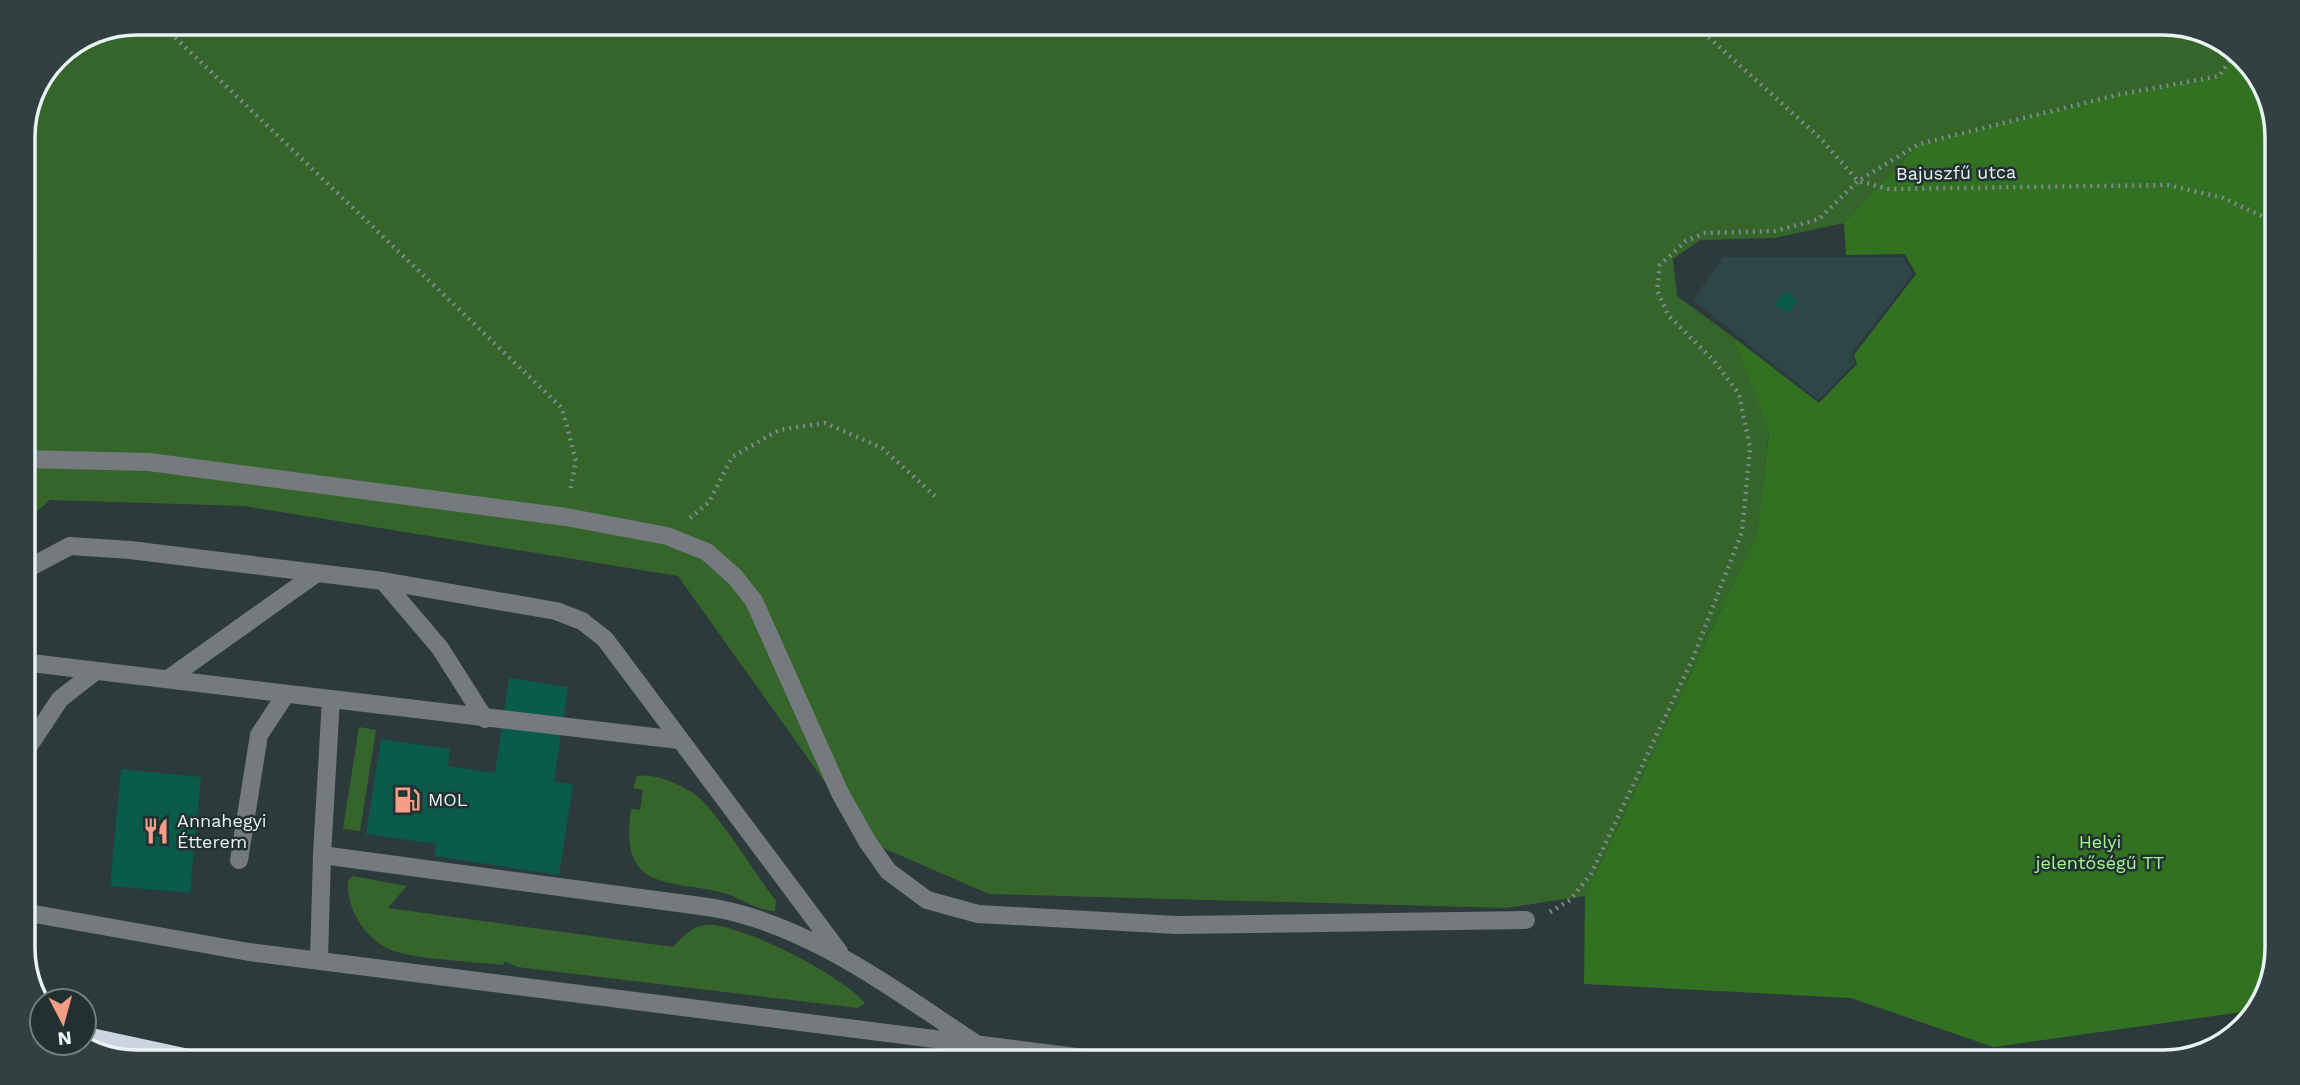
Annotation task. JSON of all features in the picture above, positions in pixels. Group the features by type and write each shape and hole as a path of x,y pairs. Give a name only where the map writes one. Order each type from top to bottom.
{"highway":[{"path":"98,1040 144,1050"}],"lane":[{"path":"35,459 149,462 566,517 667,536 707,552 735,577 754,601 840,793 866,841 888,871 927,900 978,914 1162,925 1526,920"},
{"path":"35,565 70,546 130,550 383,581 556,611 582,621 605,639 841,955"},
{"path":"168,679 317,573"},
{"path":"383,581 440,648 485,719"},
{"path":"35,663 679,740"},
{"path":"35,737 61,699 96,671"},
{"path":"239,860 259,735 286,694"},
{"path":"319,959 331,699"},
{"path":"322,855 722,909 747,916 841,955 975,1043"},
{"path":"35,914 249,952 1026,1050"}],"path":[{"path":"173,35 562,408 576,461 566,517"},
{"path":"1706,35 1821,139 1858,181"},
{"path":"1526,920 1549,913 1570,900 1591,874 1704,635 1742,532 1750,448 1739,394 1714,361 1668,315 1657,290 1660,265 1686,241 1705,233 1775,231 1819,219 1858,181 1919,144 2117,95 2219,76 2230,60"},
{"name":"Bajuszfű utca","path":"1858,181 1889,189 2168,185 2223,198 2265,217"},
{"path":"667,536 709,502 732,457 779,430 825,423 882,447 935,496"}],"shaded area":[{"path":"1723,257 1903,257 1913,274 1851,354 1855,363 1818,400 1693,300"}],"green space":[{"name":"Helyi jelentőségű TT","path":"117,37 2183,37 2220,52 2240,70 2260,104 2265,130 2263,968 2257,987 2242,1012 1993,1047 2218,76 2117,95 1919,144 1844,223 1775,238 1700,240 1673,259 1677,296 1733,337 1769,431 1757,534 1585,896 1506,908 989,894 867,841 678,576 244,506 50,500 35,513 35,130 43,98 52,80 65,65 80,52"},
{"name":"Helyi jelentőségű TT","path":"2230,60 2240,70 2260,104 2265,130 2265,948 2257,987 2244,1010 1993,1047 1851,998 1584,984 1585,896 1757,534 1769,432 1733,337 1819,403 1857,364 1854,355 1916,274 1905,254 1846,255 1844,223 1919,144 2117,95 2219,76"},
{"path":"359,727 376,730 360,831 343,829"},
{"path":"637,776 666,780 687,789 702,800 776,901 775,911 762,909 724,893 666,882 651,877 640,868 632,855 629,836 631,809 640,810 643,790 633,788"},
{"path":"353,876 407,886 388,908 673,947 695,928 713,925 729,928 771,944 816,967 865,1003 858,1008 517,967 504,961 504,965 401,953 373,939 359,922 348,892 348,881"}],"building":[{"path":"1784,291 1798,300 1789,313 1775,305"},
{"path":"509,678 568,687 554,781 573,785 559,875 434,856 436,844 366,834 381,739 450,749 448,766 495,773"},
{"name":"Annahegyi Étterem","path":"121,769 201,777 190,893 110,886"}],"place":[{"name":"MOL","path":"407,800"},
{"name":"Annahegyi Étterem","path":"156,831"}]}
